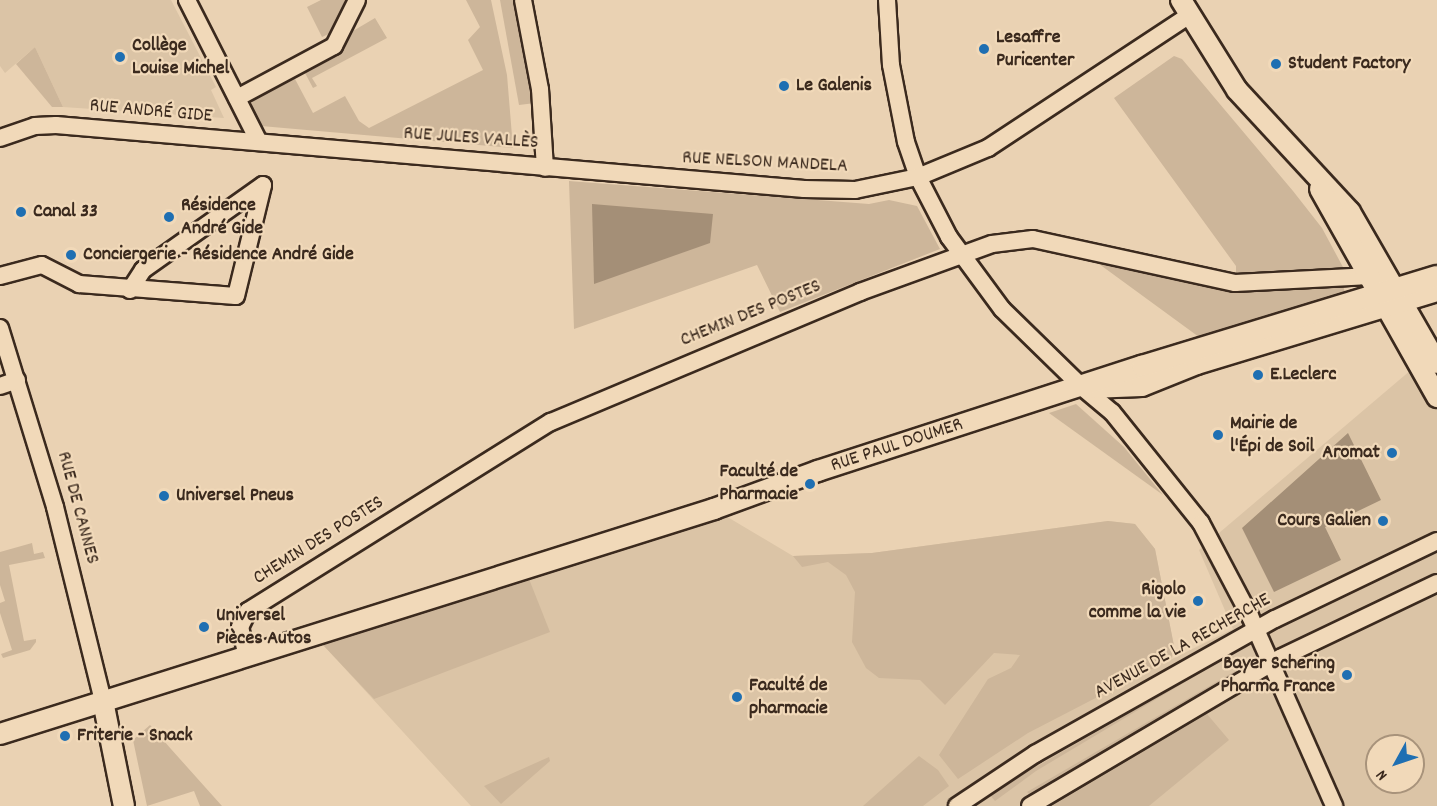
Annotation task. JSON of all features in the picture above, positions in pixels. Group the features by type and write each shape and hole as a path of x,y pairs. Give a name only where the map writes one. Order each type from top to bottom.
{"main road":[{"path":"1184,8 1237,90 1297,158 1344,203 1437,397"},
{"path":"1297,158 1387,293 1437,363"},
{"name":"RUE PAUL DOUMER","path":"0,734 714,509 818,471 1082,387 1142,386 1437,276"},
{"name":"RUE PAUL DOUMER","path":"1387,293 1437,291"},
{"path":"102,701 124,806"}],"street":[{"path":"188,0 259,142"},
{"path":"237,98 334,46 357,0"},
{"name":"RUE JULES VALLÈS","path":"300,146 545,168 540,88 523,0"},
{"path":"887,0 894,87 918,177 960,255 1002,309 1082,387 1112,412 1176,487 1211,540 1256,630 1334,806"},
{"name":"RUE NELSON MANDELA","path":"545,168 830,190 876,187 918,177 995,144 1184,8"},
{"name":"RUE ANDRÉ GIDE","path":"0,138 35,126 56,125 300,146"},
{"path":"0,276 42,265 79,284 130,290 236,296 262,185 144,270 130,290"},
{"name":"CHEMIN DES POSTES","path":"247,657 240,627 248,611 569,413 667,371 992,244 1033,239 1235,283 1387,293"},
{"name":"RUE DE CANNES","path":"0,328 55,507 102,701"},
{"path":"0,386 17,380"},
{"name":"AVENUE DE LA RECHERCHE","path":"958,806 1035,754 1256,630 1437,541"},
{"path":"1030,806 1272,663 1437,583"}],"shaded area":[{"name":"Collège Louise Michel","path":"0,0 171,0 216,87 211,90 224,118 63,107 35,47 5,73 0,66"},
{"path":"321,0 345,0 333,32 322,37 307,7"},
{"path":"466,0 491,0 507,75 513,148 261,126 251,106 253,100 295,79 313,113 345,96 359,121 369,128 483,70 468,40 480,27"},
{"path":"500,0 518,0 535,103 519,105"},
{"path":"375,18 387,38 312,78 317,86 313,88 305,73 340,55 353,31"},
{"path":"35,47 63,107 52,107 16,64"},
{"path":"1174,56 1182,59 1293,191 1322,228 1344,269 1236,274 1236,266 1114,98"},
{"path":"569,181 869,204 889,200 917,206 940,249 780,312 757,265 574,329"},
{"path":"592,204 713,214 710,243 594,284"},
{"path":"1095,261 1224,291 1342,283 1345,292 1199,337"},
{"path":"1418,364 1437,397 1437,806 471,806 315,636 714,509 793,556 872,553 1108,521 1135,524 1155,549 1174,646 1172,659 1233,629 1199,550"},
{"path":"1076,404 1124,447 1163,495 1049,413"},
{"path":"1348,433 1381,500 1325,527 1341,560 1274,592 1242,528"},
{"path":"1108,521 1135,524 1155,549 1174,646 1171,659 1028,733 958,779 939,755 988,679 1011,668 1020,655 994,653 945,705 920,680 879,678 866,668 852,642 855,592 846,575 828,562 802,567 793,556 872,553"},
{"path":"32,543 34,554 43,552 45,558 9,565 24,641 36,639 36,642 30,650 3,658 1,654 12,650 0,613 0,603 5,601 0,585 0,552"},
{"path":"529,579 550,632 374,699 323,645"},
{"path":"1232,654 1036,771 995,801 989,794"},
{"path":"1237,670 1239,672 1030,795 1027,792"},
{"path":"1207,714 1229,740 1149,806 1052,806"},
{"path":"150,725 222,806 200,806 194,791 147,806 133,740"},
{"path":"919,756 938,770 949,786 923,806 863,806"},
{"path":"549,757 550,761 501,804 484,786"}],"place":[{"name":"Lesaffre Puricenter","path":"984,49"},
{"name":"Collège Louise Michel","path":"120,57"},
{"name":"Student Factory","path":"1276,64"},
{"name":"Le Galenis","path":"784,86"},
{"name":"Canal 33","path":"21,212"},
{"name":"Résidence André Gide","path":"169,217"},
{"name":"Conciergerie - Résidence André Gide","path":"71,255"},
{"name":"E.Leclerc","path":"1258,375"},
{"name":"Mairie de l'Épi de Soil","path":"1218,435"},
{"name":"Aromat","path":"1392,453"},
{"name":"Faculté de Pharmacie","path":"810,484"},
{"name":"Universel Pneus","path":"164,496"},
{"name":"Cours Galien","path":"1383,521"},
{"name":"Rigolo comme la vie","path":"1198,601"},
{"name":"Universel Pièces Autos","path":"204,627"},
{"name":"Bayer Schering Pharma France","path":"1347,675"},
{"name":"Faculté de pharmacie","path":"737,697"},
{"name":"Friterie - Snack","path":"65,736"}]}
